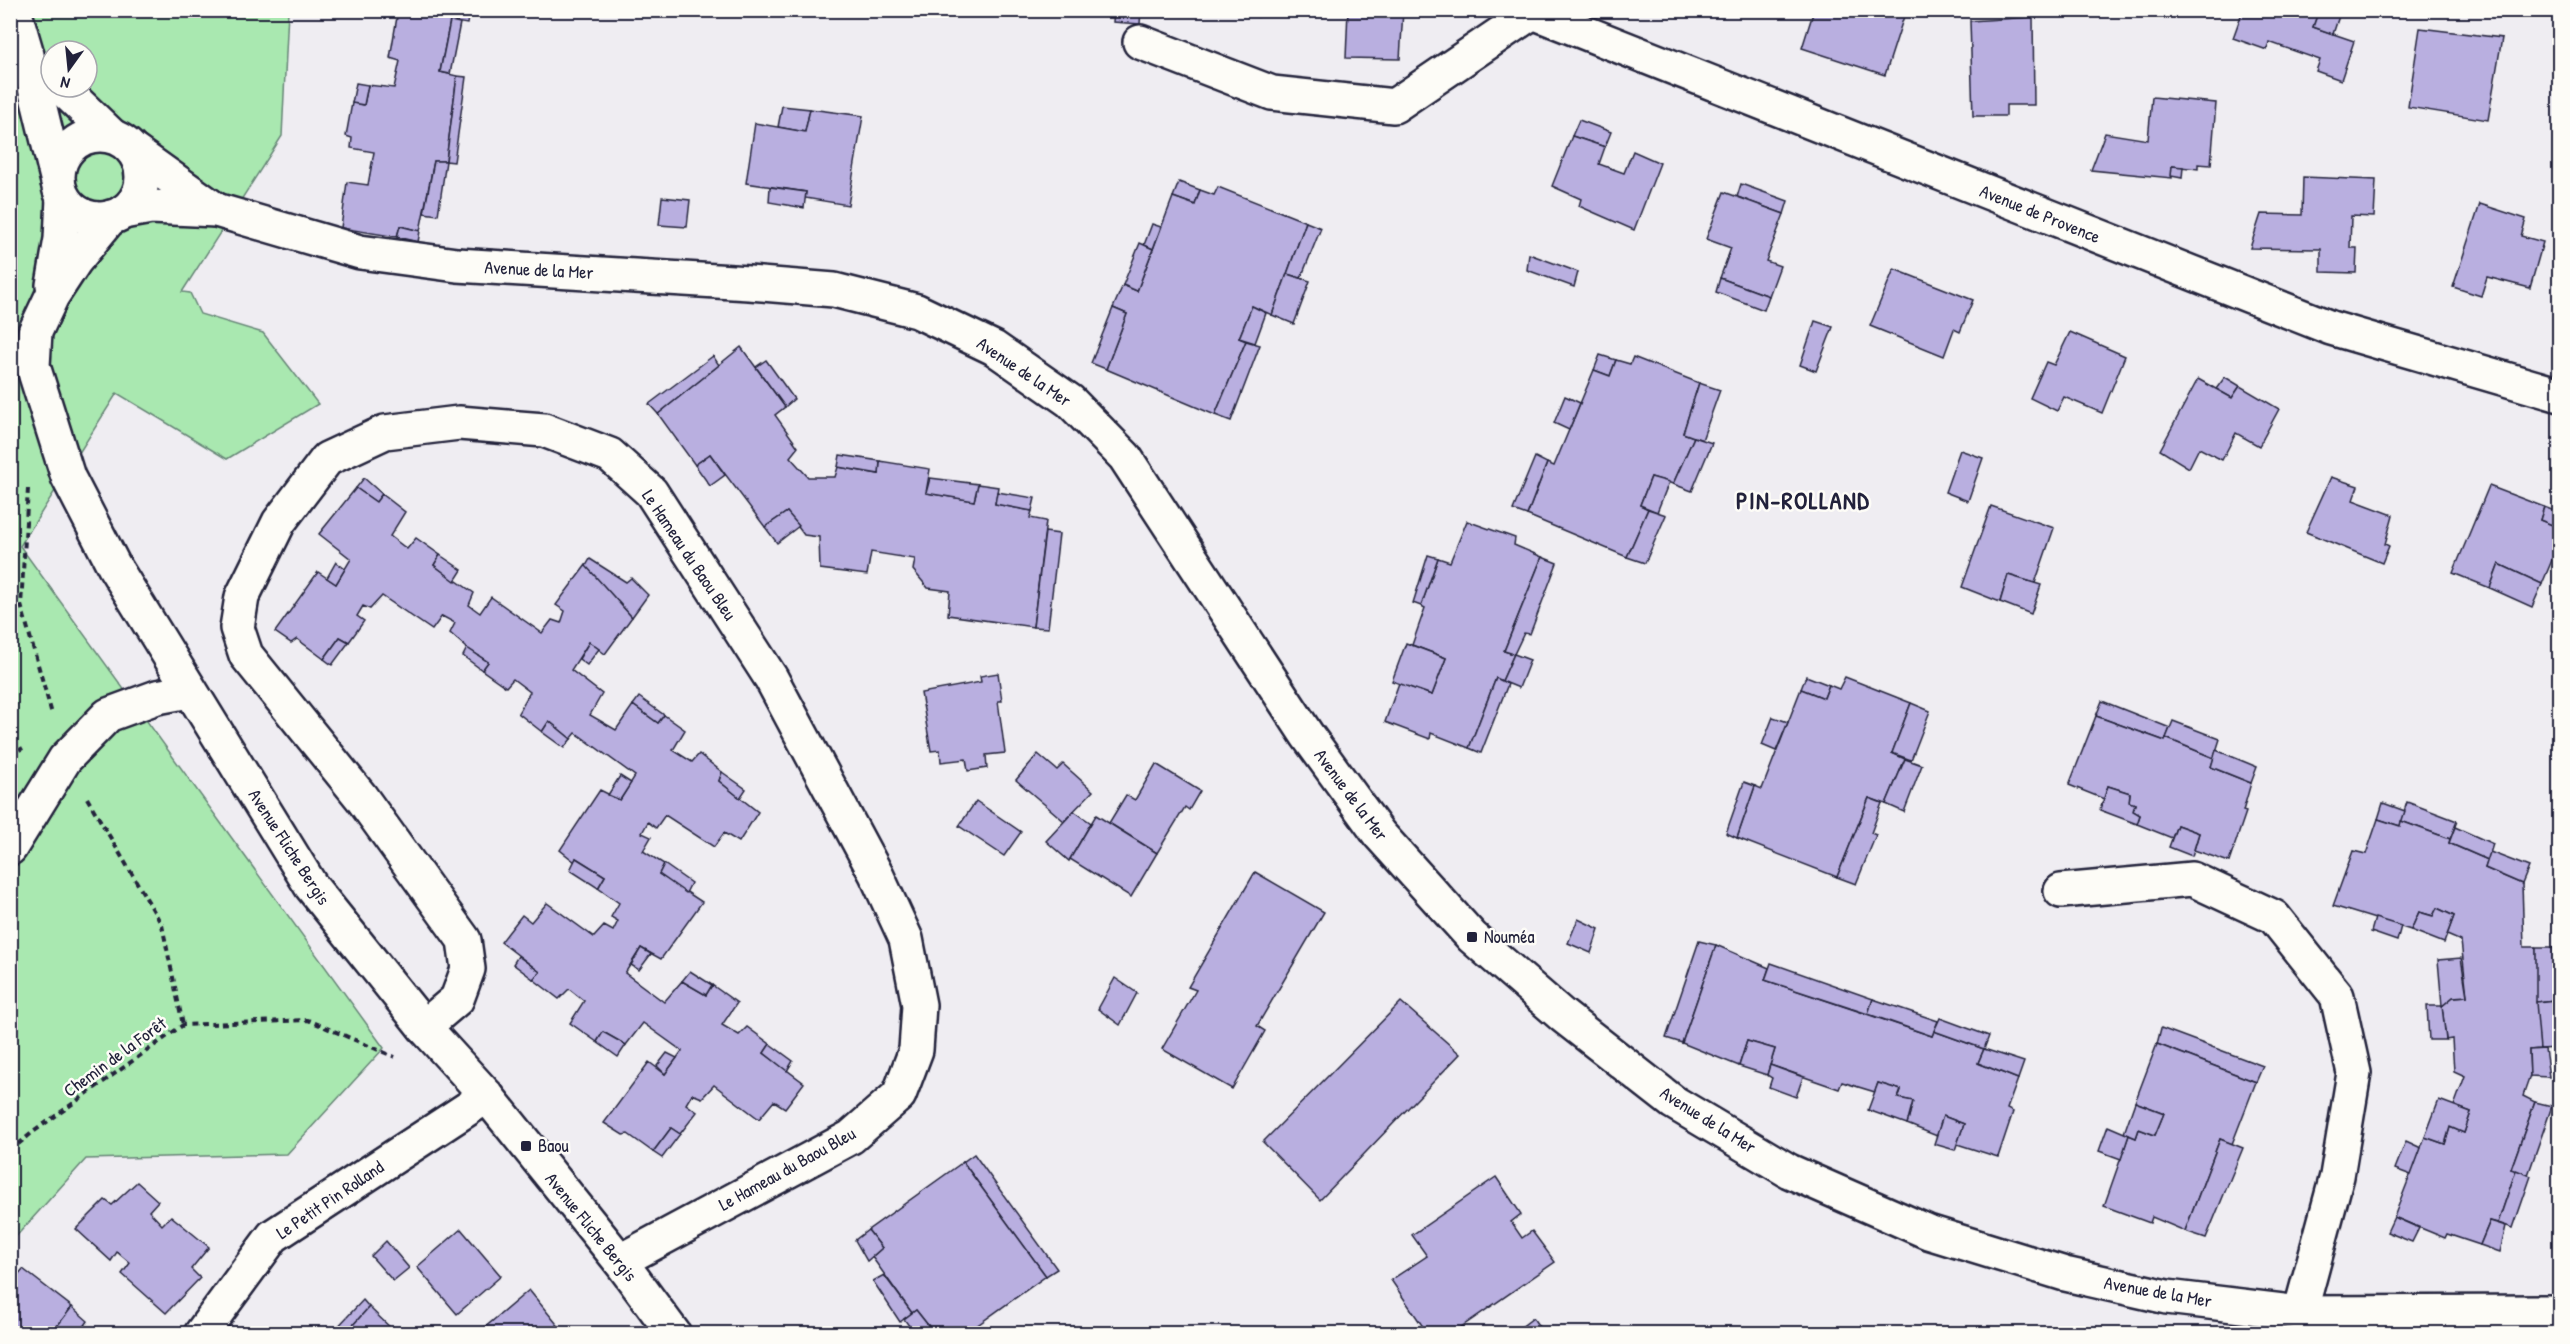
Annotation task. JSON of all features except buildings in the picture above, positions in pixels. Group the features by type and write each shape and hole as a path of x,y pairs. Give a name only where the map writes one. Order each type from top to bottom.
{"street":[{"name":"Avenue Fliche Bergis","path":"14,10 61,191 61,239 52,296"},
{"path":"1140,42 1272,93 1395,106 1533,12"},
{"name":"Avenue de Provence","path":"1533,12 2331,328 2559,395"},
{"name":"Avenue Fliche Bergis","path":"26,51 39,65"},
{"path":"74,99 123,144 141,171 140,191 133,203 117,214 98,219 84,216 72,209 61,191 57,170 62,156 84,137 98,134 123,144"},
{"name":"Avenue de la Mer","path":"123,144 216,210"},
{"name":"Avenue de la Mer","path":"117,214 151,207 216,210 360,252 457,265 834,290 917,311 994,348 1070,401 1125,457 1307,735 1379,834 1480,944 1563,1016 1673,1102 1789,1171 1928,1232 2065,1274 2167,1297 2300,1313 2559,1312"},
{"name":"Avenue Fliche Bergis","path":"117,214 75,261 52,296 35,332 33,366 69,477 114,566 189,691 312,886 424,1027 486,1096 620,1261 674,1334"},
{"name":"Le Hameau du Baou Bleu","path":"424,1027 457,999 468,969 464,940 361,797 246,656 237,628 242,597 279,522 327,459 385,432 459,423 544,430 610,455 651,492 771,678 876,874 906,939 919,1005 916,1050 899,1095 851,1137 620,1261"},
{"path":"10,849 65,759 108,715 157,697 189,691"},
{"path":"2061,891 2192,879 2274,917 2337,996 2354,1073 2337,1176 2300,1313"},
{"name":"Le Petit Pin Rolland","path":"201,1334 273,1236 486,1096"}],"path":[{"name":"Chemin de la Forêt","path":"10,1151 33,1132 183,1025 308,1020 402,1061"}],"green space":[{"path":"11,11 288,11 282,136 182,292 190,293 200,314 263,333 318,404 227,459 117,393 20,546 384,1048 287,1154 86,1159 11,1242"}],"place":[{"name":"Nouméa","path":"1472,937"},
{"name":"Baou","path":"526,1146"}],"district":[{"name":"PIN-ROLLAND","path":"1803,501"}]}
